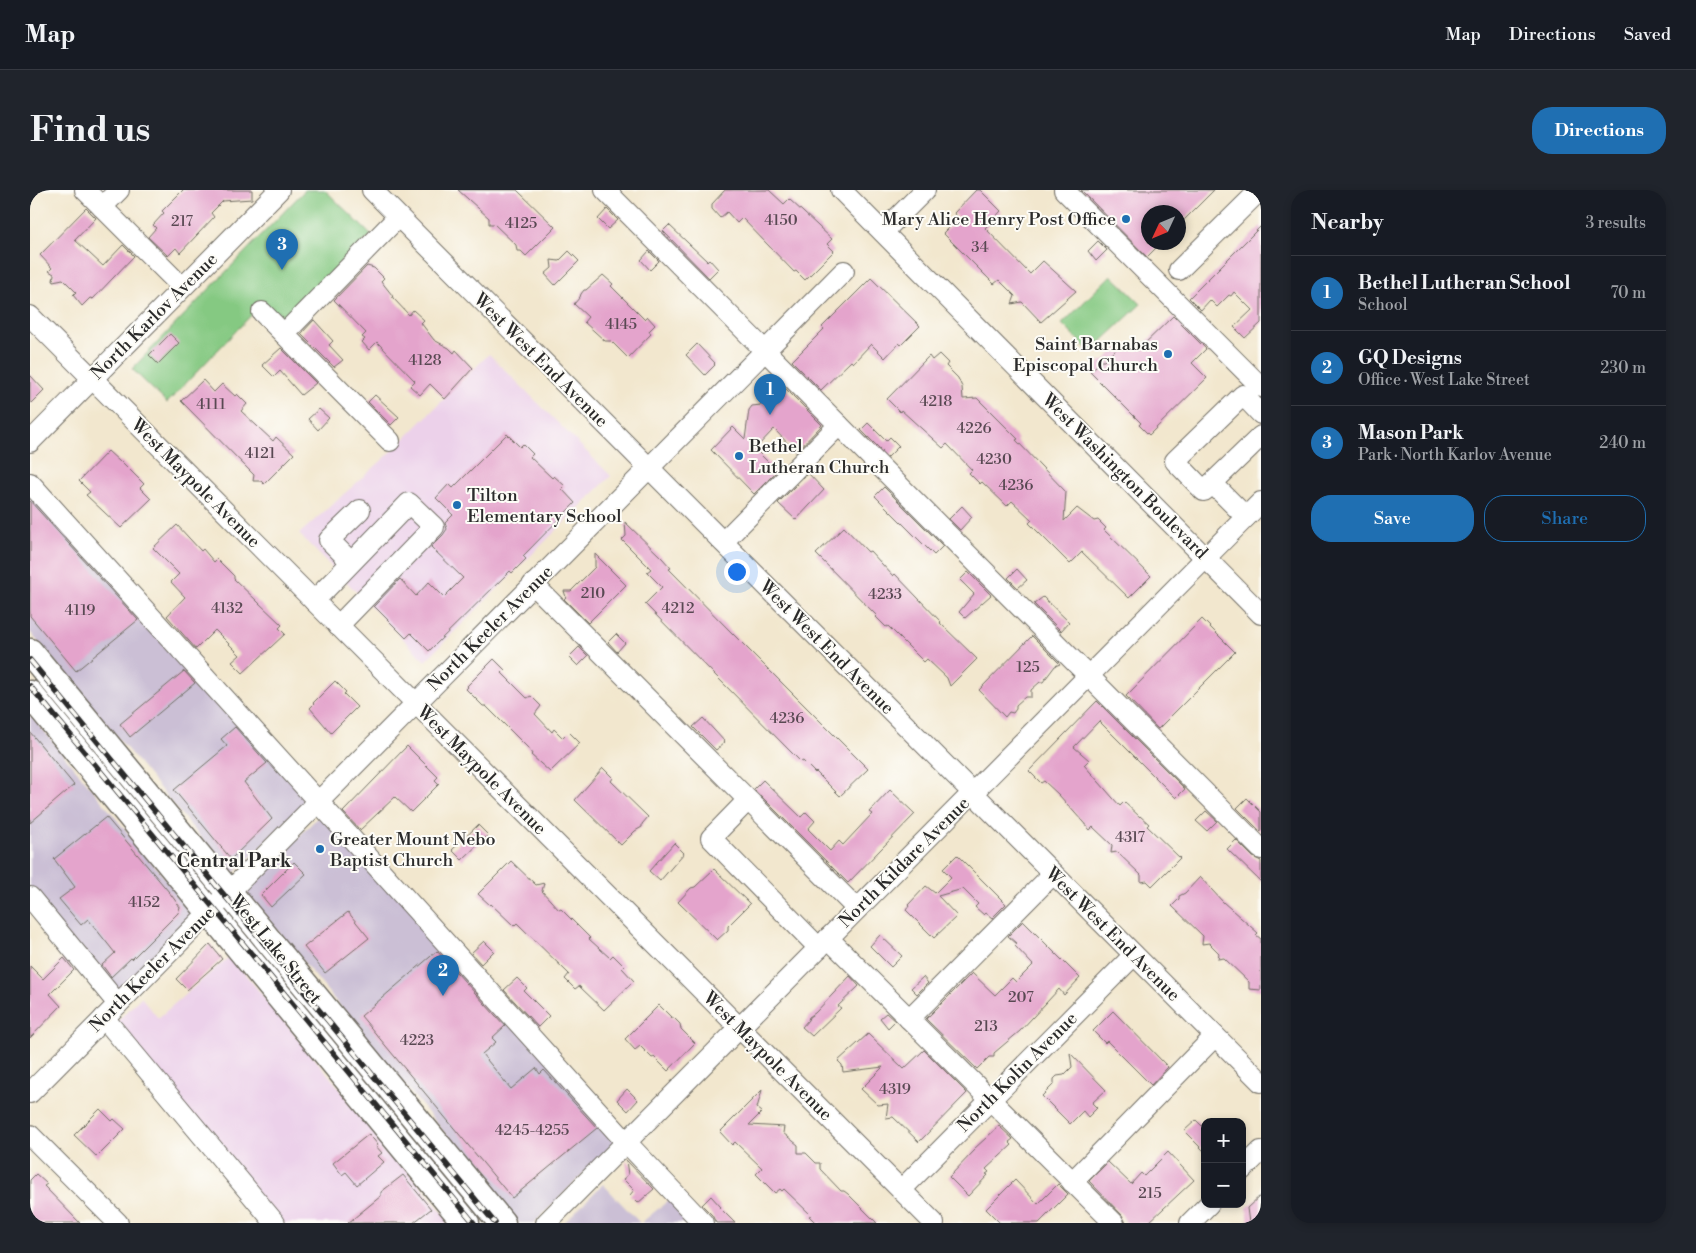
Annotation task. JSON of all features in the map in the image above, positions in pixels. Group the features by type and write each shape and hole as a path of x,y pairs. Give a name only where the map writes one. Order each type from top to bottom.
{"main road":[{"name":"West Lake Street","path":"30,652 219,902 466,1223"},
{"name":"West Lake Street","path":"30,673 485,1223"},
{"name":"West Lake Street","path":"30,694 219,902 502,1223"}],"street":[{"path":"85,190 182,287"},
{"path":"102,207 118,190"},
{"name":"North Karlov Avenue","path":"30,442 278,190"},
{"name":"West West End Avenue","path":"372,190 1261,1082"},
{"path":"605,190 1261,849"},
{"name":"West Washington Boulevard","path":"841,190 1261,614"},
{"path":"883,232 924,190"},
{"path":"1064,190 1261,387"},
{"path":"1179,270 1260,190"},
{"path":"284,334 398,217"},
{"name":"North Keeler Avenue","path":"33,1083 118,1004 844,271"},
{"path":"262,312 390,441"},
{"name":"West Maypole Avenue","path":"30,316 934,1223"},
{"path":"1261,414 1243,396 1175,461 1204,491 1261,436"},
{"path":"723,542 839,425"},
{"path":"30,483 626,1142 703,1223"},
{"path":"1212,483 1246,517"},
{"name":"North Kildare Avenue","path":"546,1223 1261,502"},
{"path":"314,601 409,503 434,528 338,626"},
{"path":"352,562 329,540 360,510"},
{"path":"533,584 747,801 857,909"},
{"path":"747,801 711,838 909,1019 1114,1223"},
{"path":"909,1019 1053,874"},
{"path":"30,897 118,1004"},
{"name":"North Kolin Avenue","path":"901,1190 1134,955"},
{"path":"104,1018 275,1223"},
{"path":"1072,1182 1215,1036"},
{"path":"30,1135 118,1223"},
{"path":"1246,1166 1261,1151"},
{"path":"1190,1223 1204,1208"}],"shaded area":[{"name":"Tilton Elementary School","path":"489,354 611,476 425,661 299,534 388,455"},
{"path":"30,483 313,795 233,874 230,873 30,632"},
{"path":"30,714 194,913 192,918 112,996 30,897"},
{"path":"326,809 621,1136 534,1223 519,1223 248,895 247,890 249,887"},
{"path":"230,956 451,1223 275,1223 112,1027 141,997 158,1018"},
{"path":"603,1184 640,1223 564,1223"},
{"path":"675,1195 703,1223 641,1223"}],"green space":[{"path":"305,190 325,190 371,235 282,327 260,306 167,403 132,369"},
{"path":"1111,275 1141,304 1090,352 1062,324"}],"building":[{"path":"183,190 252,190 252,199 223,201 211,213 214,217 180,253 176,248 168,256 148,237 156,228 153,225 164,213 162,211"},
{"path":"458,190 517,190 555,227 526,256 521,251 517,251 516,245 494,224 489,224 489,218"},
{"path":"725,190 769,190 784,204 789,199 832,239 827,244 834,251 805,280 796,271 794,272 742,218 737,223 727,212 720,218 712,209 712,204"},
{"path":"976,190 980,190 1001,211 985,228 1030,274 1043,261 1076,291 1041,322 1022,302 1012,304 1015,296 999,280 994,284 943,233 958,218 954,213"},
{"name":"Mary Alice Henry Post Office","path":"1081,190 1214,190 1186,218 1186,205 1141,205 1141,250 1154,250 1147,257"},
{"path":"86,208 96,218 75,240 103,266 123,245 134,256 93,299 90,298 82,306 73,295 76,292 63,279 53,281 54,274 49,271 52,268 40,255"},
{"path":"607,209 618,220 608,229 598,219"},
{"path":"669,225 718,269 709,278 663,231"},
{"path":"1261,226 1261,323 1245,338 1234,327 1252,310 1234,292 1217,307 1210,300 1201,310 1189,298"},
{"path":"1098,241 1107,250 1096,261 1088,251"},
{"path":"569,251 579,261 555,285 545,274 552,268 551,260 559,261"},
{"path":"649,251 659,261 650,270 641,260"},
{"path":"367,266 374,268 384,278 381,281 393,298 409,315 413,310 424,320 421,323 434,340 454,353 456,350 473,368 445,399 430,384 420,395 410,386 415,381 377,342 369,350 362,342 365,339 362,337 366,333 334,300"},
{"path":"603,275 613,284 611,286 644,319 647,316 655,325 649,331 651,334 628,358 611,341 605,341 584,322 588,317 574,304 584,290"},
{"path":"871,278 920,326 901,345 899,343 885,358 871,344 853,363 851,361 821,390 792,361 824,329 822,327"},
{"path":"1173,316 1206,349 1192,363 1207,378 1149,435 1139,425 1141,423 1090,372 1121,344 1130,344 1137,351"},
{"path":"314,320 333,341 329,345 343,360 334,367 301,334"},
{"path":"170,334 179,343 158,364 149,355"},
{"path":"697,344 715,363 705,375 686,355"},
{"path":"281,348 316,383 301,395 280,371 274,377 262,365"},
{"path":"939,354 948,363 946,366 958,378 962,387 963,399 977,398 1018,439 1016,440 1066,492 1064,521 1077,508 1094,521 1098,520 1106,528 1104,530 1151,576 1129,598 1082,552 1070,564 1029,523 1032,520 1012,501 1007,506 982,482 980,484 969,473 972,470 947,444 943,448 887,399 929,356 932,360"},
{"path":"30,375 44,390 30,404"},
{"path":"776,379 822,425 796,452 774,429 755,449 777,471 754,494 711,450 733,427 745,439 749,410 752,406 761,405 761,397 777,384"},
{"path":"203,380 214,392 222,384 235,396 237,394 247,404 241,411 273,441 276,437 294,454 264,484 261,481 253,481 254,475 181,401"},
{"path":"375,395 399,417 391,425 368,402"},
{"path":"319,409 329,418 318,430 308,419"},
{"path":"868,423 886,441 890,437 899,446 888,457 861,430"},
{"path":"507,434 520,447 523,444 533,454 530,457 552,478 554,476 565,486 562,489 575,503 523,556 526,559 512,573 510,571 429,651 411,633 406,638 374,606 400,579 416,596 429,582 444,597 463,578 431,547 443,535 447,529 445,523 453,515 436,498 449,484 453,488"},
{"path":"108,451 144,484 140,488 151,499 121,528 86,495 90,492 79,481"},
{"path":"808,473 824,490 796,520 778,503"},
{"path":"884,487 943,546 934,555 875,496"},
{"path":"30,501 138,620 76,671 30,616"},
{"path":"962,506 972,517 960,530 949,519"},
{"path":"625,522 662,558 671,568 669,569 868,769 840,796 816,772 803,761 801,762 645,604 662,587 647,572 651,569 622,540 626,536"},
{"path":"177,525 201,551 203,549 214,562 217,559 234,576 234,579 282,625 279,628 285,634 243,673 232,662 240,655 215,630 196,649 167,616 185,597 171,582 179,574 153,548"},
{"path":"844,527 893,576 895,574 940,623 977,659 950,686 947,678 927,659 924,662 888,626 886,627 816,554"},
{"path":"595,554 626,585 588,623 564,599 566,597 564,591 571,591 595,567"},
{"path":"1017,569 1027,580 1018,588 1008,578"},
{"path":"968,572 991,595 965,618 959,612 974,594 960,580"},
{"path":"1043,597 1069,622 1061,631 1034,604"},
{"path":"1202,619 1235,652 1158,729 1126,696"},
{"path":"616,634 625,643 617,652 608,642"},
{"path":"1032,636 1060,664 1055,666 1043,682 1040,682 1031,690 1031,697 1025,697 1016,705 1013,713 1009,712 1005,717 979,690"},
{"path":"579,647 588,656 578,666 569,657"},
{"path":"494,659 505,670 502,673 527,698 531,696 541,706 535,714 552,732 554,729 563,738 569,732 580,743 550,772 531,755 528,748 486,706 483,706 466,689"},
{"path":"184,671 195,683 130,737 120,724"},
{"path":"335,681 346,692 344,694 357,707 331,733 310,708"},
{"path":"1097,701 1185,789 1176,798 1099,721 1074,747 1089,760 1084,765 1120,806 1124,802 1149,824 1147,826 1180,858 1152,886 1147,881 1141,882 1141,875 1117,852 1111,853 1112,845 1093,827 1090,830 1059,795 1044,781 1041,783 1029,771"},
{"path":"703,718 725,742 716,750 693,727"},
{"path":"235,727 267,763 244,782 272,819 231,859 174,790 227,746 221,739"},
{"path":"30,732 74,785 30,823"},
{"path":"407,746 438,777 435,780 439,784 411,812 395,797 360,830 343,812"},
{"path":"603,768 613,778 611,781 648,817 642,824 642,827 635,831 621,845 575,800"},
{"path":"763,780 801,817 806,812 815,821 808,829 830,851 839,841 843,845 872,814 869,812 890,790 915,814 848,883 754,789"},
{"path":"1247,798 1261,812 1261,832 1237,808"},
{"path":"1206,811 1217,821 1207,831 1196,821"},
{"path":"106,817 180,907 178,913 111,977 102,965 115,953 88,919 81,925 59,899 75,887 54,859"},
{"path":"478,825 488,835 462,860 452,850"},
{"path":"1236,840 1253,857 1261,861 1261,882 1227,849"},
{"path":"674,843 684,853 660,881 649,871"},
{"path":"957,855 1006,904 992,918 986,913 984,915 975,907 978,904 963,889 938,896 957,916 934,938 906,910 908,905 926,886 935,893 951,877 943,869"},
{"path":"511,861 536,885 544,883 542,891 559,910 561,909 610,958 613,955 624,966 622,968 634,981 604,1010 579,986 575,989 565,979 569,974 517,923 514,926 478,894"},
{"path":"294,862 306,874 271,907 261,895"},
{"path":"714,869 750,904 717,940 678,902 691,888 695,887"},
{"path":"1200,877 1223,902 1258,933 1256,935 1261,939 1261,990 1249,989 1249,982 1224,958 1218,959 1219,953 1209,943 1202,944 1203,936 1172,906 1179,899 1179,896 1185,893"},
{"path":"348,912 369,938 325,973 304,947"},
{"path":"1023,921 1080,978 1064,995 1059,989 1020,1031 994,1053 994,1057 989,1057 977,1069 926,1019 972,973 995,995 1012,978 1016,982 1033,965 1015,946 1017,944 1008,936"},
{"path":"880,935 902,956 891,967 870,946"},
{"path":"484,941 494,951 481,964 471,953"},
{"path":"210,944 222,959 187,990 176,979"},
{"path":"437,951 505,1026 492,1038 496,1042 482,1054 511,1089 536,1068 540,1074 544,1070 597,1128 512,1198 361,1016"},
{"path":"64,958 74,970 50,994 61,1006 30,1038 30,966 43,979"},
{"path":"850,976 859,986 838,1006 841,1008 812,1036 802,1027 809,1017"},
{"path":"923,977 928,983 917,994 911,988"},
{"path":"517,978 527,988 524,991 549,1016 538,1027 504,990"},
{"path":"659,1005 680,1024 681,1029 695,1043 668,1071 640,1046 635,1050 625,1039"},
{"path":"1113,1011 1168,1067 1151,1085 1107,1041 1105,1043 1093,1031"},
{"path":"886,1013 895,1021 888,1028 880,1018"},
{"path":"868,1034 904,1069 924,1050 967,1093 919,1142 893,1117 886,1118 888,1104 878,1105 861,1089 883,1067 843,1072 842,1065 838,1061"},
{"path":"1070,1053 1106,1090 1092,1103 1097,1108 1088,1117 1083,1111 1070,1124 1042,1096 1054,1084 1054,1079 1057,1076 1064,1075 1072,1067"},
{"path":"627,1089 638,1100 628,1111 617,1100"},
{"path":"762,1090 757,1108 762,1112 749,1125 784,1127 783,1133 798,1145 798,1153 806,1153 816,1163 820,1163 820,1169 841,1191 848,1194 877,1223 816,1223 809,1216 811,1215 784,1189 782,1191 780,1189 775,1193 756,1174 762,1168 735,1142 732,1145 720,1132"},
{"path":"100,1109 112,1121 114,1119 125,1129 97,1157 74,1135"},
{"path":"1196,1120 1201,1125 1201,1148 1184,1131"},
{"path":"999,1126 1013,1139 1009,1142 1012,1145 986,1169 989,1172 986,1174 988,1175 968,1196 949,1177 974,1149"},
{"path":"369,1134 378,1145 376,1146 382,1153 378,1156 384,1162 357,1185 346,1172 342,1175 333,1163"},
{"path":"1168,1152 1194,1180 1148,1223 1126,1223 1122,1215 1089,1181 1108,1162 1131,1184 1141,1173 1144,1176"},
{"path":"626,1160 654,1189 638,1203 630,1195 634,1190 623,1179 628,1175"},
{"path":"36,1174 47,1184 44,1186 80,1223 30,1223 30,1180"},
{"path":"403,1175 431,1209 413,1223 348,1223 381,1196 381,1192"},
{"path":"1015,1180 1038,1204 1058,1184 1068,1194 1039,1223 1000,1223 986,1209"},
{"path":"1261,1195 1261,1223 1249,1223 1247,1208"},
{"path":"711,1196 735,1223 716,1223 712,1215 702,1205"}],"railway":[{"path":"30,660 495,1223"},
{"path":"30,686 474,1223"}],"place":[{"name":"Mary Alice Henry Post Office","path":"1126,219"},
{"name":"Mason Park","path":"282,270"},
{"name":"Saint Barnabas Episcopal Church","path":"1168,354"},
{"name":"Bethel Lutheran School","path":"770,415"},
{"name":"Bethel Lutheran Church","path":"739,456"},
{"name":"Tilton Elementary School","path":"457,505"},
{"name":"Greater Mount Nebo Baptist Church","path":"320,849"},
{"name":"GQ Designs","path":"443,996"}],"district":[{"name":"Central Park","path":"234,860"}]}
